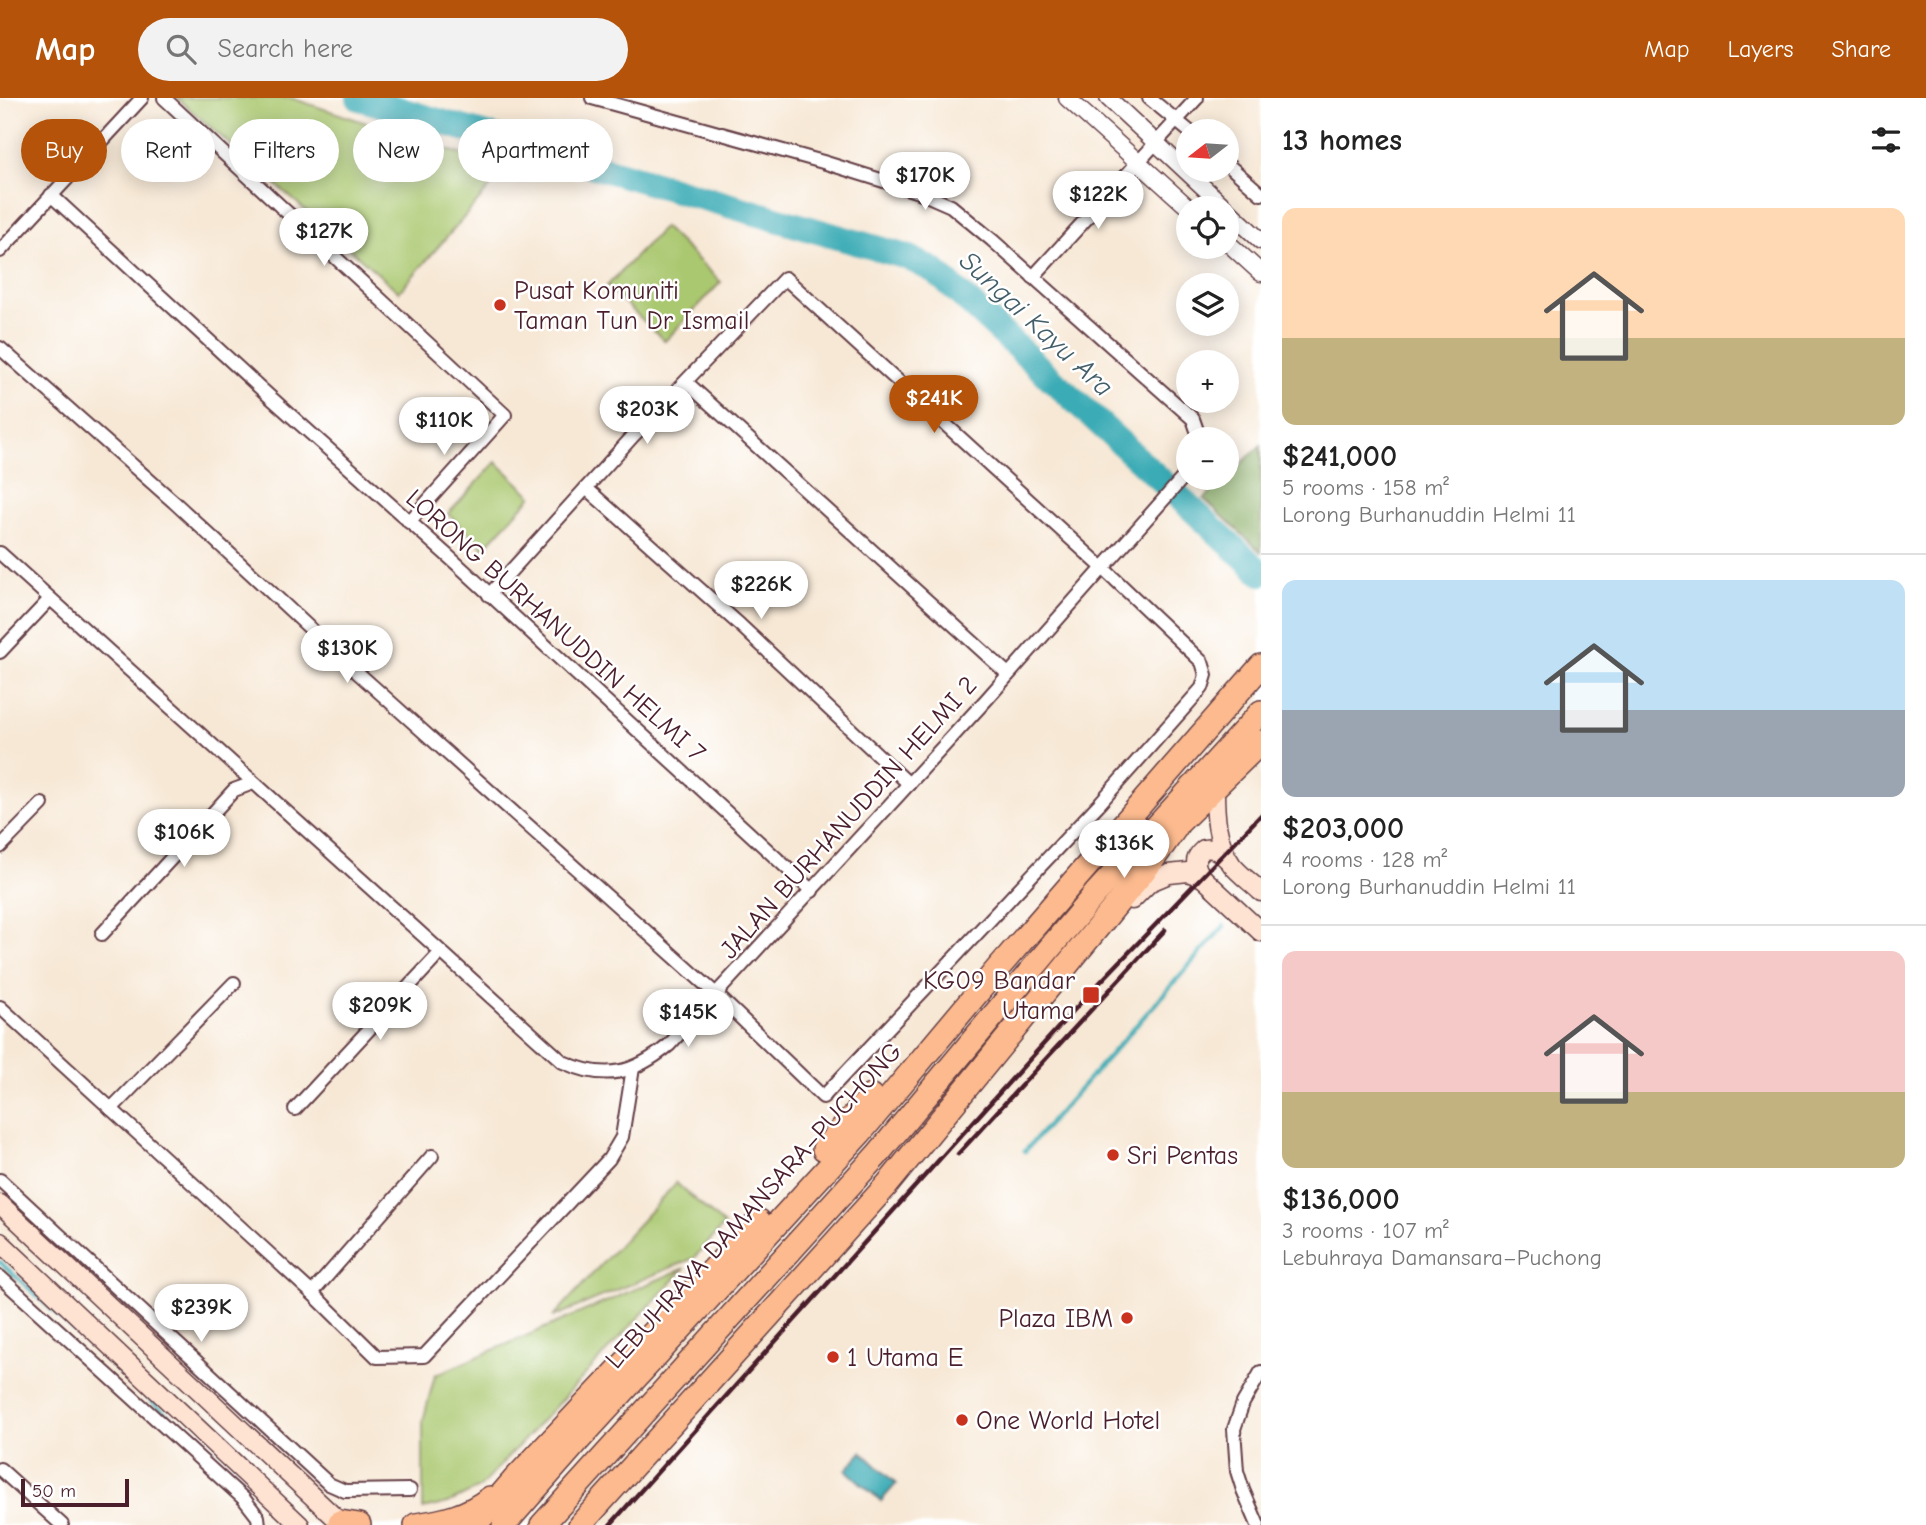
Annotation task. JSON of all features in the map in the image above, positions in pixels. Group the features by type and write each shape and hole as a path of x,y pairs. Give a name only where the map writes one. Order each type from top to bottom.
{"highway":[{"name":"LEBUHRAYA DAMANSARA–PUCHONG","path":"505,1525 860,1133 999,967 1261,666"},
{"name":"LEBUHRAYA DAMANSARA–PUCHONG","path":"542,1525 877,1155 1078,913 1261,712"},
{"path":"1078,913 1101,899 1261,742"},
{"path":"579,1525 887,1185 1152,861 1176,827"},
{"path":"475,1525 514,1480 795,1182 937,1022 999,967"},
{"path":"416,1525 437,1522 472,1511 514,1480"}],"main road":[{"path":"1215,789 1215,816 1221,842 1232,864"},
{"path":"1261,892 1218,851 1204,849 1195,860 1196,868 1203,878 1261,932"},
{"path":"1070,962 1150,882 1169,874 1188,872 1203,878"},
{"path":"0,1204 347,1524"},
{"path":"0,1242 300,1525"}],"street":[{"path":"0,251 142,98"},
{"path":"164,98 505,415 409,522"},
{"path":"592,98 823,162 919,192 951,206 1193,419 1196,427"},
{"path":"1067,98 1176,197"},
{"path":"1108,98 1261,241"},
{"path":"1149,98 1175,121"},
{"path":"1033,277 1197,98"},
{"path":"1239,175 1261,194"},
{"name":"LORONG BURHANUDDIN HELMI 7","path":"51,195 812,891"},
{"path":"1239,253 1261,273"},
{"path":"0,348 174,502 358,673 717,995 823,1097 1099,804 1202,688 1206,675 1202,662 1104,569 785,278 586,488 489,595"},
{"path":"686,383 1008,674"},
{"name":"JALAN BURHANUDDIN HELMI 2","path":"0,553 563,1062 584,1072 607,1073 633,1068 652,1059 669,1045 1104,569 1176,485"},
{"path":"586,488 740,625 909,784"},
{"path":"0,652 50,599"},
{"path":"102,934 234,790 253,783"},
{"path":"0,847 42,804"},
{"path":"295,1109 441,952"},
{"path":"111,1110 234,983"},
{"path":"0,1007 312,1293 377,1357 424,1356 609,1159 622,1137 633,1068"},
{"path":"312,1293 432,1156"},
{"path":"0,1180 329,1484 345,1491 410,1490"},
{"path":"0,1277 227,1482 251,1506 258,1517 259,1525"},
{"path":"1258,1525 1237,1471 1234,1429 1243,1403 1261,1372"},
{"path":"0,1469 62,1525"}],"green space":[{"path":"177,98 291,98 355,119 353,182 444,182 444,149 458,153 458,182 495,182 399,292 273,182 339,182 339,119 229,119 229,143 215,131 215,119 201,119"},
{"path":"664,227 721,282 665,341 607,286"},
{"path":"1261,445 1261,552 1204,499 1214,490 1239,490 1239,466"},
{"path":"496,462 532,496 484,548 448,514"},
{"path":"676,1183 724,1225 694,1258 553,1317"},
{"path":"685,1268 479,1488 448,1503 423,1509 423,1421 435,1375"}],"water":[{"path":"862,1452 896,1484 881,1501 846,1470"}],"waterway":[{"name":"Sungai Kayu Ara","path":"359,98 907,257 935,271 1261,573"},
{"path":"1025,1151 1224,926"},
{"path":"0,1262 237,1479"}],"railway":[{"path":"610,1525 1084,999 1261,815"},
{"path":"958,1154 1165,930"}],"place":[{"name":"Pusat Komuniti Taman Tun Dr Ismail","path":"500,305"},
{"name":"KG09 Bandar Utama","path":"1091,995"},
{"name":"Sri Pentas","path":"1113,1155"},
{"name":"Plaza IBM","path":"1127,1318"},
{"name":"1 Utama E","path":"833,1357"},
{"name":"One World Hotel","path":"962,1420"}]}
